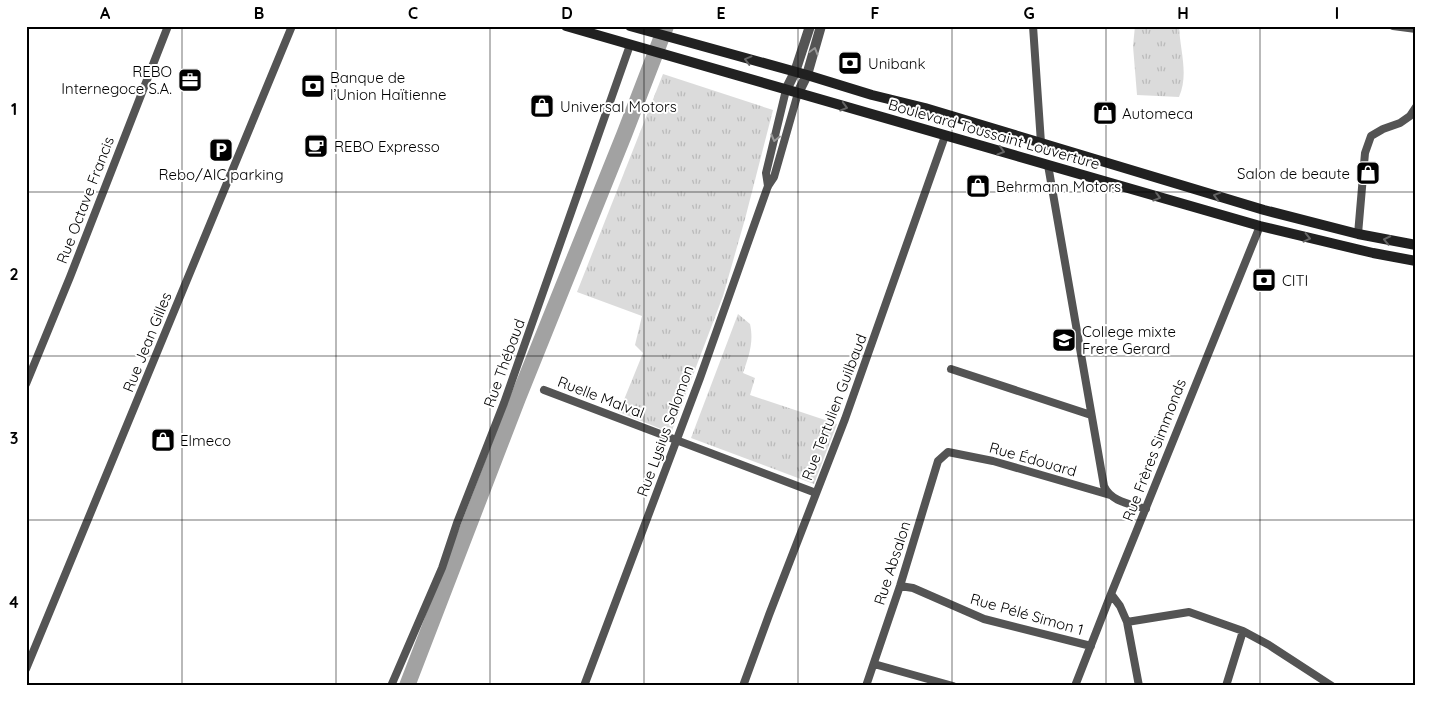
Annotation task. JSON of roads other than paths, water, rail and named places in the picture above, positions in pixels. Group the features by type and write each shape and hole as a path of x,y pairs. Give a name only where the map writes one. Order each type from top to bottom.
{"main road":[{"name":"Boulevard Toussaint Louverture","path":"566,26 1260,226 1373,253 1416,261"},
{"name":"Boulevard Toussaint Louverture","path":"635,28 807,75 1121,166 1264,210 1358,234 1416,245"},
{"path":"1260,226 1264,210"}],"street":[{"name":"Rue Octave Francis","path":"26,384 168,26"},
{"name":"Rue Jean Gilles","path":"26,669 292,26"},
{"path":"786,90 795,72 810,26"},
{"path":"798,94 807,75 821,26"},
{"path":"1033,26 1041,143"},
{"path":"1393,26 1416,29"},
{"name":"Rue Thébaud","path":"391,686 442,568 457,523 504,403 633,46"},
{"name":"Rue Lysius Salomon","path":"768,186 766,173 786,90"},
{"name":"Rue Lysius Salomon","path":"584,686 676,441 768,186 774,177 798,94"},
{"path":"1358,234 1365,153 1372,136 1383,129 1400,123 1410,116 1416,108"},
{"name":"Rue Tertulien Guilbaud","path":"743,686 845,420 945,136"},
{"path":"1048,165 1104,486 1110,495"},
{"name":"Rue Frères Simmonds","path":"1075,686 1181,418 1260,226"},
{"path":"952,369 1091,415"},
{"name":"Ruelle Malval","path":"544,390 816,493"},
{"name":"Rue Édouard","path":"948,452 993,461 1110,495 1118,500 1146,509"},
{"name":"Rue Absalon","path":"866,686 900,586 938,461 948,452"},
{"name":"Rue Pélé Simon 1","path":"900,586 913,588 984,618 1091,646"},
{"path":"1111,594 1128,622 1139,686"},
{"path":"1128,622 1189,612 1243,631 1269,645 1332,686"},
{"path":"1226,686 1243,631"},
{"path":"874,664 953,686"}],"waterway":[{"path":"407,686 518,398 666,26"}],"place":[{"name":"Unibank","path":"850,63"},
{"name":"REBO Internegoce S.A.","path":"190,80"},
{"name":"Banque de l’Union Haïtienne","path":"313,86"},
{"name":"Universal Motors","path":"542,106"},
{"name":"Automeca","path":"1105,113"},
{"name":"REBO Expresso","path":"316,146"},
{"name":"Rebo/AIC parking","path":"221,150"},
{"name":"Salon de beaute","path":"1368,173"},
{"name":"Behrmann Motors","path":"978,186"},
{"name":"CITI","path":"1264,280"},
{"name":"College mixte Frere Gerard","path":"1064,340"},
{"name":"Elmeco","path":"163,440"}]}
